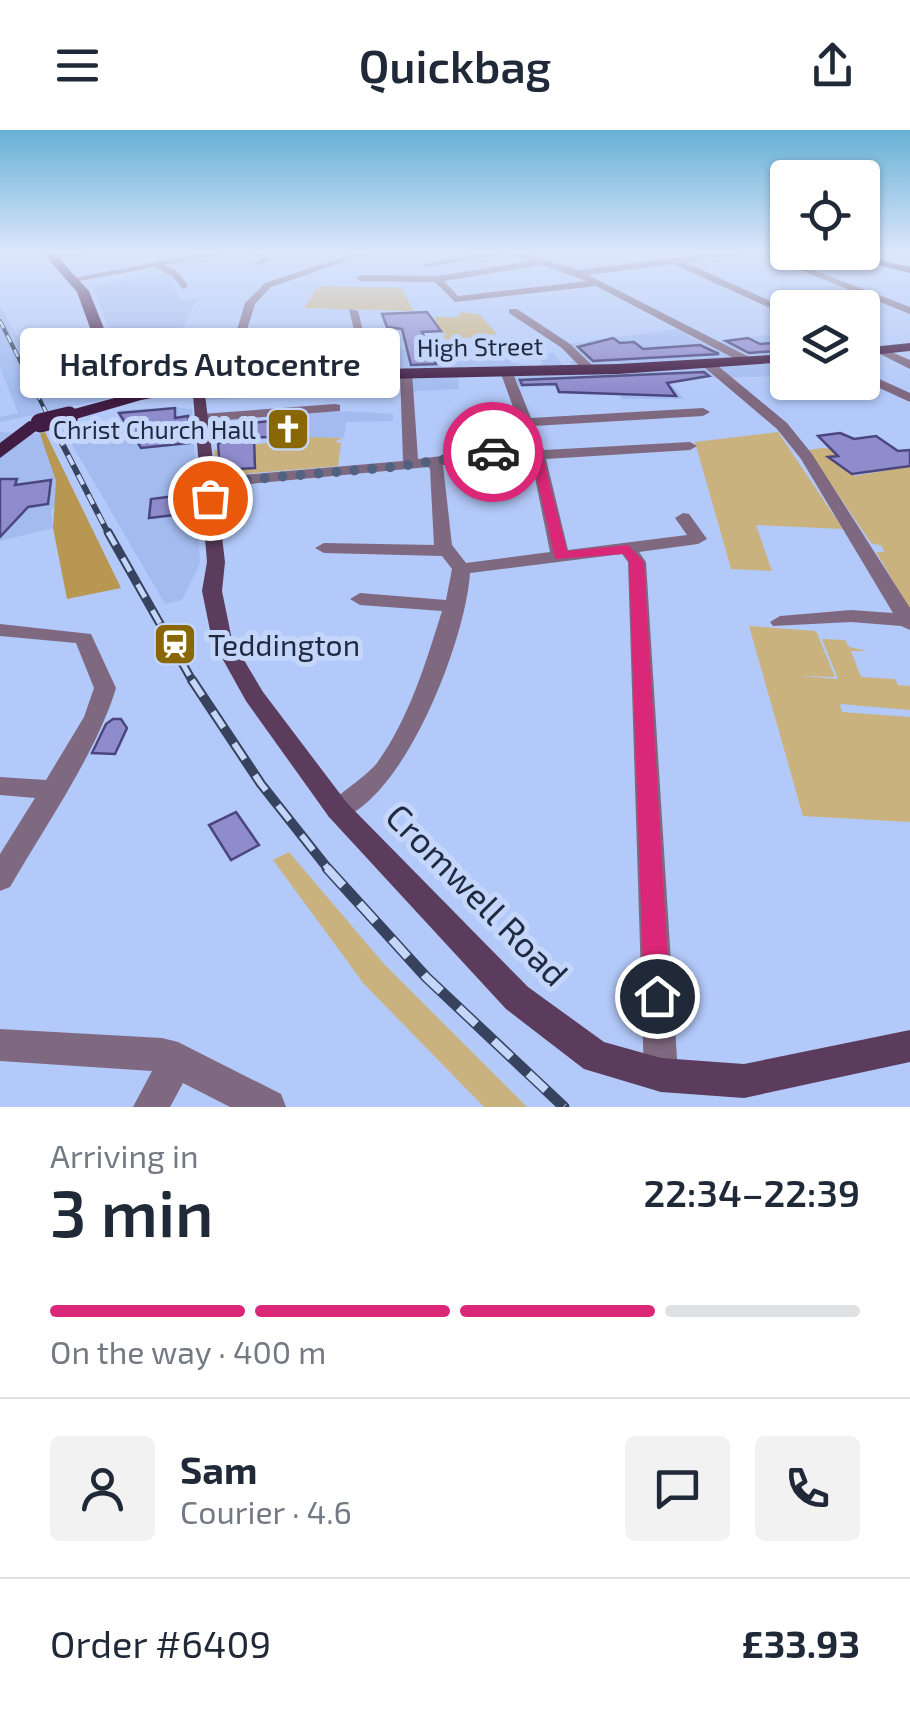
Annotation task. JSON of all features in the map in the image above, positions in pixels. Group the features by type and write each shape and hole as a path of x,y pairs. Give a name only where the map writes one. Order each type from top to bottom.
{"main road":[{"path":"86,299 100,336 139,396"},
{"path":"880,350 910,347"},
{"name":"High Street","path":"22,429 139,396 226,378 590,370 770,359"},
{"name":"Cromwell Road","path":"189,385 199,394 216,562 212,590 222,640 254,696 338,810 518,998 596,1057 661,1075 744,1081 910,1046"},
{"path":"0,450 22,429"}],"street":[{"path":"226,378 254,299"},
{"path":"628,299 747,361"},
{"path":"878,299 910,311"},
{"path":"880,306 892,304"},
{"path":"353,311 370,373"},
{"path":"513,311 566,346 590,370"},
{"path":"880,350 910,366"},
{"path":"708,364 782,426 807,457 909,622"},
{"path":"506,371 537,452 560,556"},
{"path":"406,372 409,458 438,468 444,551 461,569"},
{"path":"880,384 910,398"},
{"path":"202,418 335,408"},
{"path":"527,422 703,412"},
{"path":"208,483 537,452 690,446"},
{"path":"461,569 698,539 683,518"},
{"path":"324,548 444,551"},
{"path":"628,549 636,562 661,1075"},
{"path":"338,810 371,787 400,742 437,664 461,569"},
{"path":"360,600 454,606"},
{"path":"780,622 851,616 909,622"},
{"path":"0,630 61,633 87,640 106,688 0,879"},
{"path":"0,786 52,790"},
{"path":"0,1045 178,1059 268,1107"},
{"path":"151,1107 178,1059"}],"shaded area":[{"path":"98,299 197,299 173,347 227,344 219,367 132,370 111,336"},
{"path":"310,299 407,299 414,311 304,308"},
{"path":"0,305 41,379 110,373 115,379 89,384 93,393 116,388 106,392 111,398 0,422 0,417 18,413 0,367"},
{"path":"461,312 479,314 497,334 446,340 443,336 448,334 442,333 434,317 458,317"},
{"path":"677,329 704,344 770,334 770,376 666,378 684,399 622,399 613,385 520,387 512,375 458,376 459,389 206,400 208,388 232,380 242,351 267,351 267,356 292,353 292,363 335,364 373,362 371,355 395,354 394,349 496,347 512,363 538,366 543,363 535,354 554,353 563,366 572,366 569,361 577,360 559,345"},
{"path":"192,409 200,563 182,600 165,604 66,434 121,418 118,410"},
{"path":"299,414 393,414 393,421 346,422 344,438 301,438"},
{"path":"0,432 40,434 56,481 56,504 51,511 53,528 0,541"},
{"path":"45,432 121,588 67,599 53,528 56,481 40,434"},
{"path":"778,432 843,529 756,525 772,571 731,569 695,442"},
{"path":"310,437 342,438 335,442 341,443 338,466 217,476 214,450"},
{"path":"837,449 840,455 829,458 855,476 910,466 910,610 876,552 884,552 882,546 871,543 808,450"},
{"path":"749,626 816,631 835,677 797,676 838,679 822,639 845,640 849,647 867,651 851,651 861,677 895,679 898,685 910,686 910,710 840,704 842,712 910,717 910,822 803,816"},
{"path":"289,852 384,964 527,1107 484,1107 364,984 273,860"}],"building":[{"path":"427,312 441,331 422,332 436,364 411,365 402,329 387,327 382,314"},
{"path":"613,338 620,343 634,342 643,349 700,345 719,354 593,361 578,347"},
{"path":"748,338 760,344 770,343 770,351 749,353 726,341"},
{"path":"278,355 292,360 291,367 358,366 239,368 242,357"},
{"path":"704,372 709,376 667,383 676,396 559,392 556,384 522,385 520,380"},
{"path":"389,383 359,390 231,390 238,386"},
{"path":"175,408 175,418 188,416 190,443 141,448 119,413"},
{"path":"298,418 299,438 254,437 255,468 220,470 218,443 232,442 232,425"},
{"path":"840,433 854,439 876,436 898,451 910,450 910,466 852,474 828,457 838,456 818,436"},
{"path":"0,479 17,479 15,485 51,480 48,504 28,507 0,537"},
{"path":"191,494 192,513 149,518 151,499"},
{"path":"121,719 127,728 115,754 92,753 106,724"},
{"path":"236,812 259,845 231,860 209,825"}],"railway":[{"path":"0,321 49,418"},
{"path":"48,416 109,535"},
{"path":"108,532 193,682"},
{"path":"192,680 261,784 329,870"},
{"path":"327,868 426,977 564,1107"}],"way so far":[{"path":"210,498 208,483 394,467 493,452"}],"place":[{"name":"Christ Church Hall","path":"288,429"},
{"name":"Halfords Autocentre","path":"210,498"},
{"name":"Teddington","path":"175,644"}],"route":[{"path":"493,452 536,448 560,556 628,549 636,562 657,996"}]}
